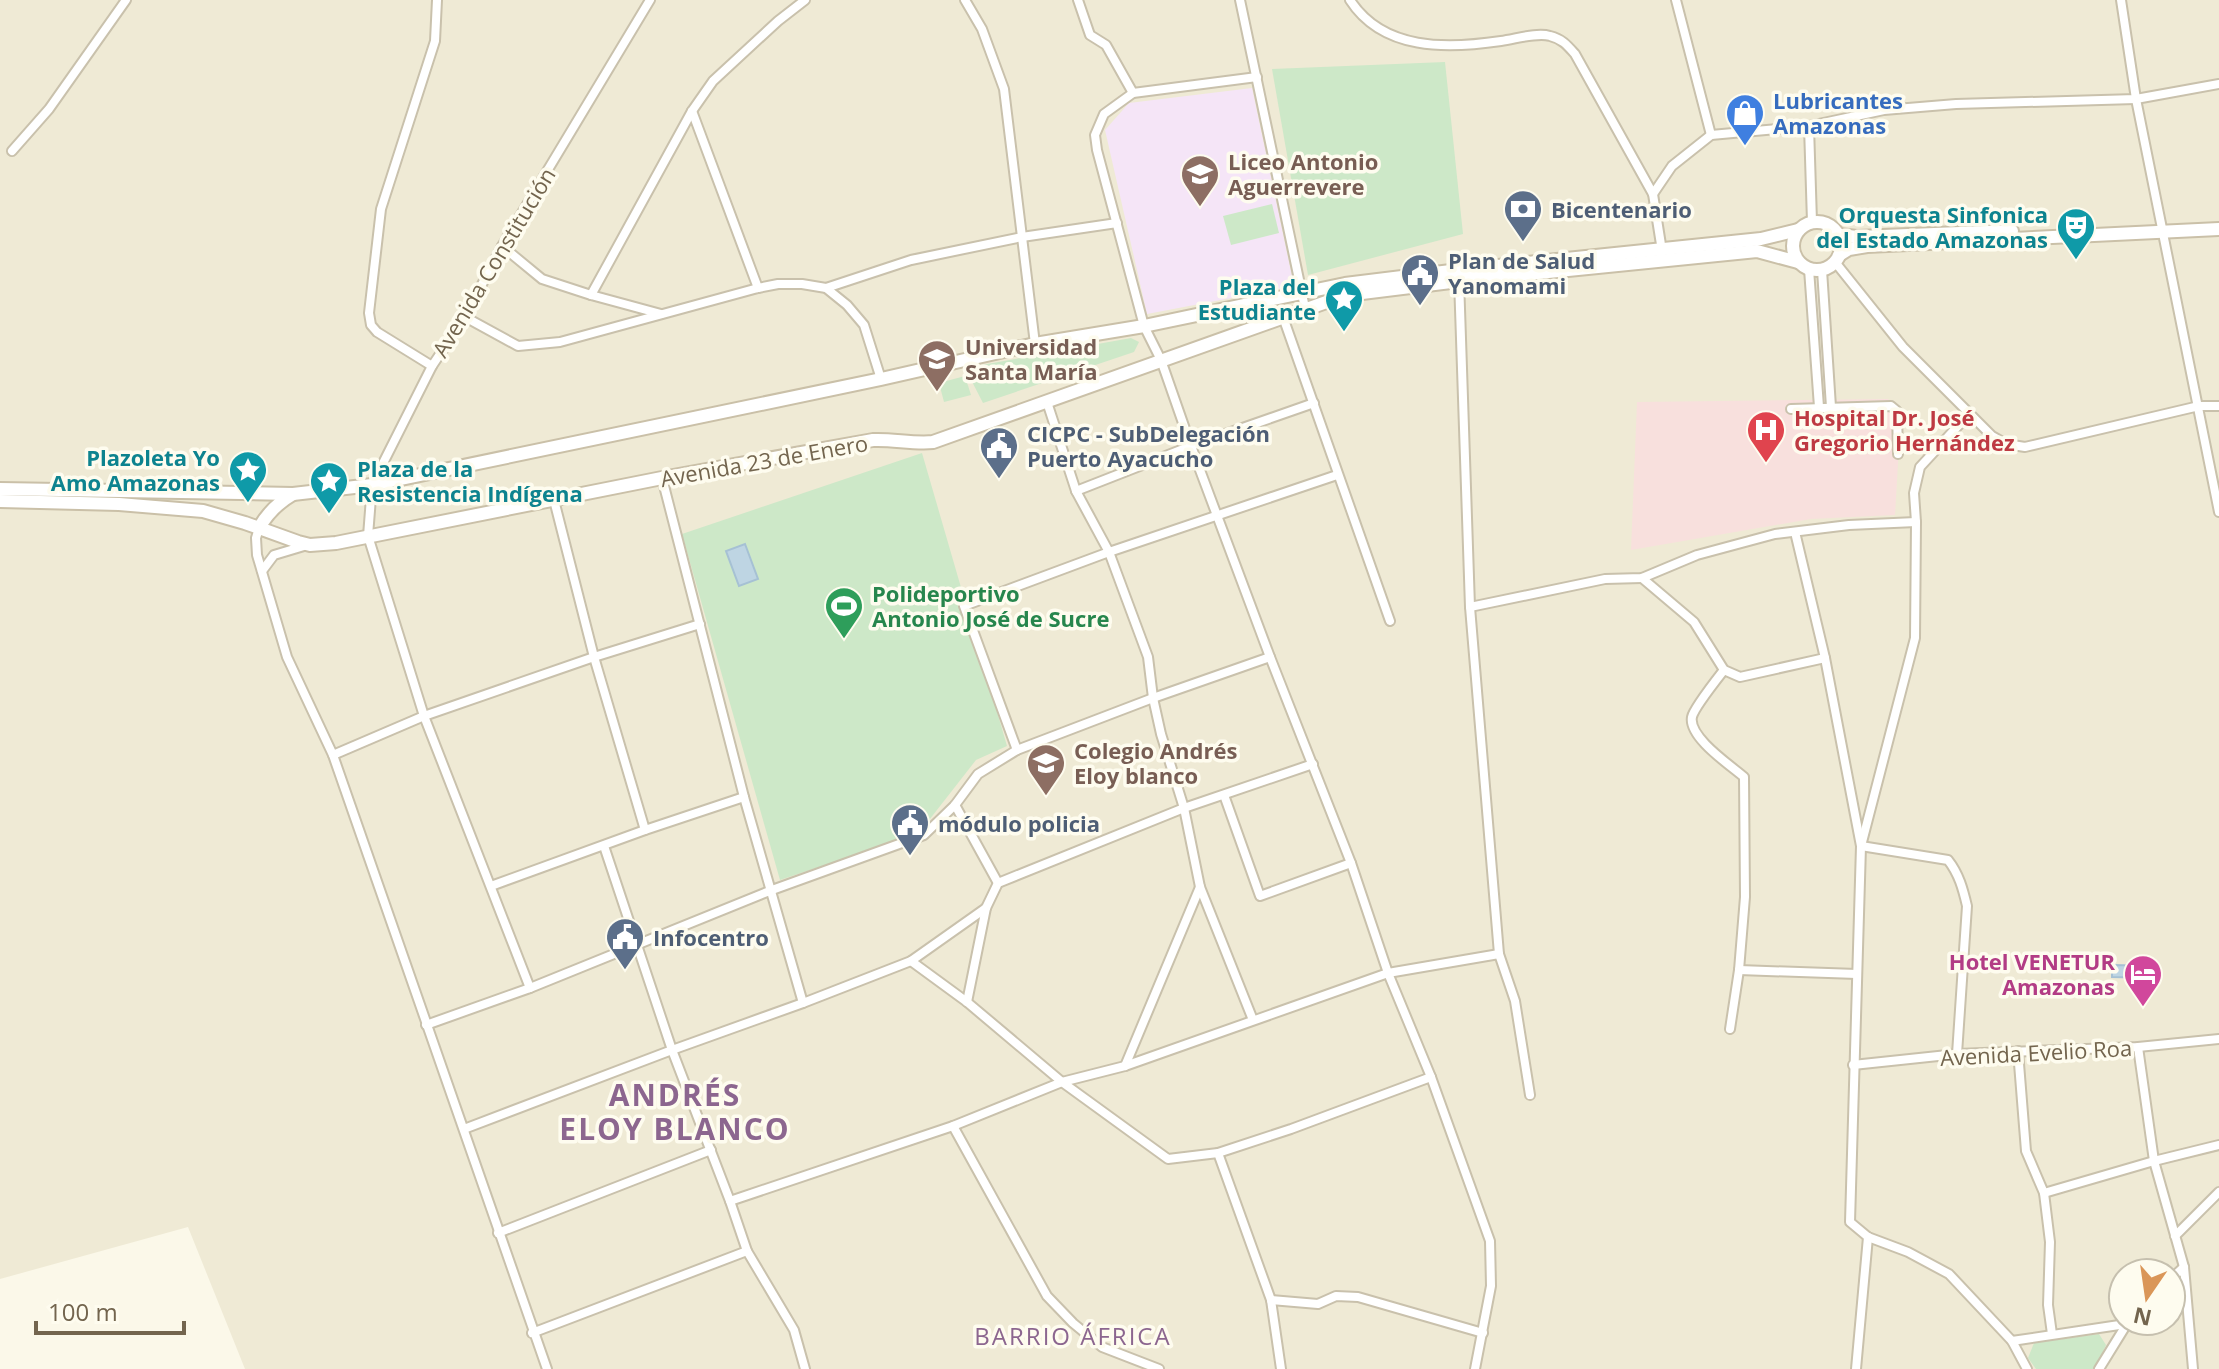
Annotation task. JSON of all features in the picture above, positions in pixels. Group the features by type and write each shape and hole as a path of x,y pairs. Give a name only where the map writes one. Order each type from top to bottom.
{"main road":[{"name":"Avenida 23 de Enero","path":"0,501 119,504 203,511 310,545 336,543 662,478 873,440 892,439 916,444 933,442 1346,295 1459,276 1761,239 1798,230 1812,222"},
{"path":"1812,222 1828,224 1839,235 1857,237 2219,229"},
{"path":"1798,230 1792,250 1810,267 1838,258 1849,249 1867,246 2163,230 2219,222"},
{"path":"1838,258 1839,235"},
{"name":"Avenida 23 de Enero","path":"0,489 293,494 372,485 1035,344 1144,326 1345,284 1757,251 1810,267"},
{"path":"259,528 281,500 293,494"},
{"path":"274,509 271,517 273,527 286,538"}],"street":[{"path":"12,151 49,109 126,0"},
{"path":"432,366 377,332 371,325 369,313 381,209 435,41 437,0"},
{"name":"Avenida Constitución","path":"368,536 372,485 432,366 465,317 502,246 650,0"},
{"path":"591,295 692,111 713,81 805,0"},
{"path":"965,0 982,29 1004,89 1035,344"},
{"path":"1078,0 1090,35 1106,45 1133,93"},
{"path":"1240,0 1305,308"},
{"path":"1350,0 1378,30 1408,42 1438,46 1547,35 1564,41 1575,54 1653,194 1662,251"},
{"path":"1676,0 1711,135"},
{"path":"2121,0 2136,99 2219,512"},
{"path":"1257,77 1133,93 1104,114 1095,135 1097,150 1144,326 1161,360 1490,1241 1491,1286 1475,1369"},
{"path":"1653,194 1672,166 1711,135 1809,126 1884,110 1941,105 2136,99 2219,84"},
{"path":"692,111 758,288"},
{"path":"1809,126 1812,222"},
{"path":"465,317 518,346 560,342 758,288 790,284 826,288 911,260 1022,237 1117,223"},
{"path":"502,246 542,279 662,314"},
{"path":"1838,258 1900,343 1992,436 2006,444 2025,447 2199,406 2219,406"},
{"path":"1810,267 1819,407"},
{"path":"1810,267 1831,407"},
{"path":"1459,276 1470,607 1499,954 1515,1001 1530,1095"},
{"path":"826,288 847,305 864,325 881,379"},
{"path":"1283,317 1390,621"},
{"path":"1047,402 1076,491 1109,552 1148,657 1161,734 1184,808 1200,887 1253,1020"},
{"path":"1076,491 1314,403"},
{"path":"1791,409 1891,406 1897,411 1898,454"},
{"path":"1861,846 1915,638 1914,493 1920,467 1969,414"},
{"path":"1017,750 964,606 1109,552 1337,475"},
{"path":"662,478 744,797 803,1003"},
{"path":"554,500 594,657 645,830"},
{"path":"1470,607 1605,579 1642,578 1697,555 1775,534 1849,525 1916,522"},
{"path":"259,528 257,555 287,657 333,755 547,1369"},
{"path":"1795,532 1825,658 1861,846 1850,1222 1868,1237 1908,1252 1949,1274 2012,1341 2027,1369"},
{"path":"368,536 424,716 530,988"},
{"path":"262,571 274,555 310,545"},
{"path":"1642,578 1694,622 1724,670 1740,677 1825,658"},
{"path":"333,755 424,716 700,624"},
{"path":"426,1025 530,988 772,890 924,835 955,805 978,774 1017,750 1270,657"},
{"path":"1724,670 1692,716 1693,729 1707,746 1744,777 1745,897 1730,1029"},
{"path":"967,1002 986,908 998,883 1184,808 1313,764"},
{"path":"1224,795 1260,896 1351,863"},
{"path":"491,886 744,797"},
{"path":"955,805 998,883"},
{"path":"604,846 672,1050 747,1251 794,1330 803,1368"},
{"path":"1861,846 1948,860 1955,869 1967,906 1957,1054"},
{"path":"1125,1066 1200,887"},
{"path":"464,1129 911,961 986,908"},
{"path":"730,1201 953,1126 1062,1082 1125,1066 1388,973 1499,954"},
{"path":"911,961 967,1002 1062,1082 1168,1159 1218,1153 1431,1077"},
{"path":"1739,970 1857,974"},
{"name":"Avenida Evelio Roa","path":"1853,1065 1957,1054 2138,1047 2219,1039"},
{"path":"2138,1047 2154,1161 2181,1257"},
{"path":"2018,1051 2026,1151 2044,1193 2050,1242 2048,1305 2052,1334"},
{"path":"953,1126 1047,1296 1102,1347 1159,1369"},
{"path":"2044,1193 2219,1145"},
{"path":"498,1233 711,1150"},
{"path":"1218,1153 1271,1300 1281,1369"},
{"path":"2175,1236 2219,1192"},
{"path":"1856,1369 1868,1237"},
{"path":"532,1333 747,1251"},
{"path":"1271,1300 1318,1304 1336,1296 1358,1297 1483,1333"},
{"path":"2187,1301 2193,1369"},
{"path":"2012,1341 2107,1325"},
{"path":"2099,1369 2118,1337"}],"shaded area":[{"path":"0,0 2219,0 2219,1369 245,1369 188,1227 0,1279"},
{"name":"Liceo Antonio Aguerrevere","path":"1252,88 1294,286 1147,314 1105,130 1129,103"},
{"name":"Hospital Dr. José Gregorio Hernández","path":"1888,399 1901,412 1895,515 1811,519 1631,550 1637,402"}],"green space":[{"path":"1445,62 1463,234 1308,275 1272,69"},
{"path":"1272,204 1279,233 1231,245 1223,216"},
{"path":"1131,338 1139,342 1134,352 983,403 965,368"},
{"path":"965,376 971,395 944,402 939,383"},
{"name":"Polideportivo Antonio José de Sucre","path":"922,453 1007,746 976,760 926,824 888,844 780,880 682,534"},
{"path":"2099,1334 2106,1345 2095,1369 2036,1369 2028,1358 2034,1343"}],"water":[{"path":"745,544 758,579 739,586 726,551"},
{"path":"2112,965 2154,966 2154,978 2112,977"}],"place":[{"name":"Lubricantes Amazonas","path":"1745,147"},
{"name":"Liceo Antonio Aguerrevere","path":"1200,208"},
{"name":"Bicentenario","path":"1523,243"},
{"name":"Orquesta Sinfonica del Estado Amazonas","path":"2076,261"},
{"name":"Plan de Salud Yanomami","path":"1420,307"},
{"name":"Plaza del Estudiante","path":"1344,333"},
{"name":"Universidad Santa María","path":"937,393"},
{"name":"Hospital Dr. José Gregorio Hernández","path":"1766,464"},
{"name":"CICPC - SubDelegación Puerto Ayacucho","path":"999,480"},
{"name":"Plazoleta Yo Amo Amazonas","path":"248,504"},
{"name":"Plaza de la Resistencia Indígena","path":"329,515"},
{"name":"Polideportivo Antonio José de Sucre","path":"844,640"},
{"name":"Colegio Andrés Eloy blanco","path":"1046,797"},
{"name":"módulo policia","path":"910,857"},
{"name":"Infocentro","path":"625,971"},
{"name":"Hotel VENETUR Amazonas","path":"2143,1008"}],"district":[{"name":"ANDRÉS ELOY BLANCO","path":"675,1111"},
{"name":"BARRIO ÁFRICA","path":"1073,1335"}]}
